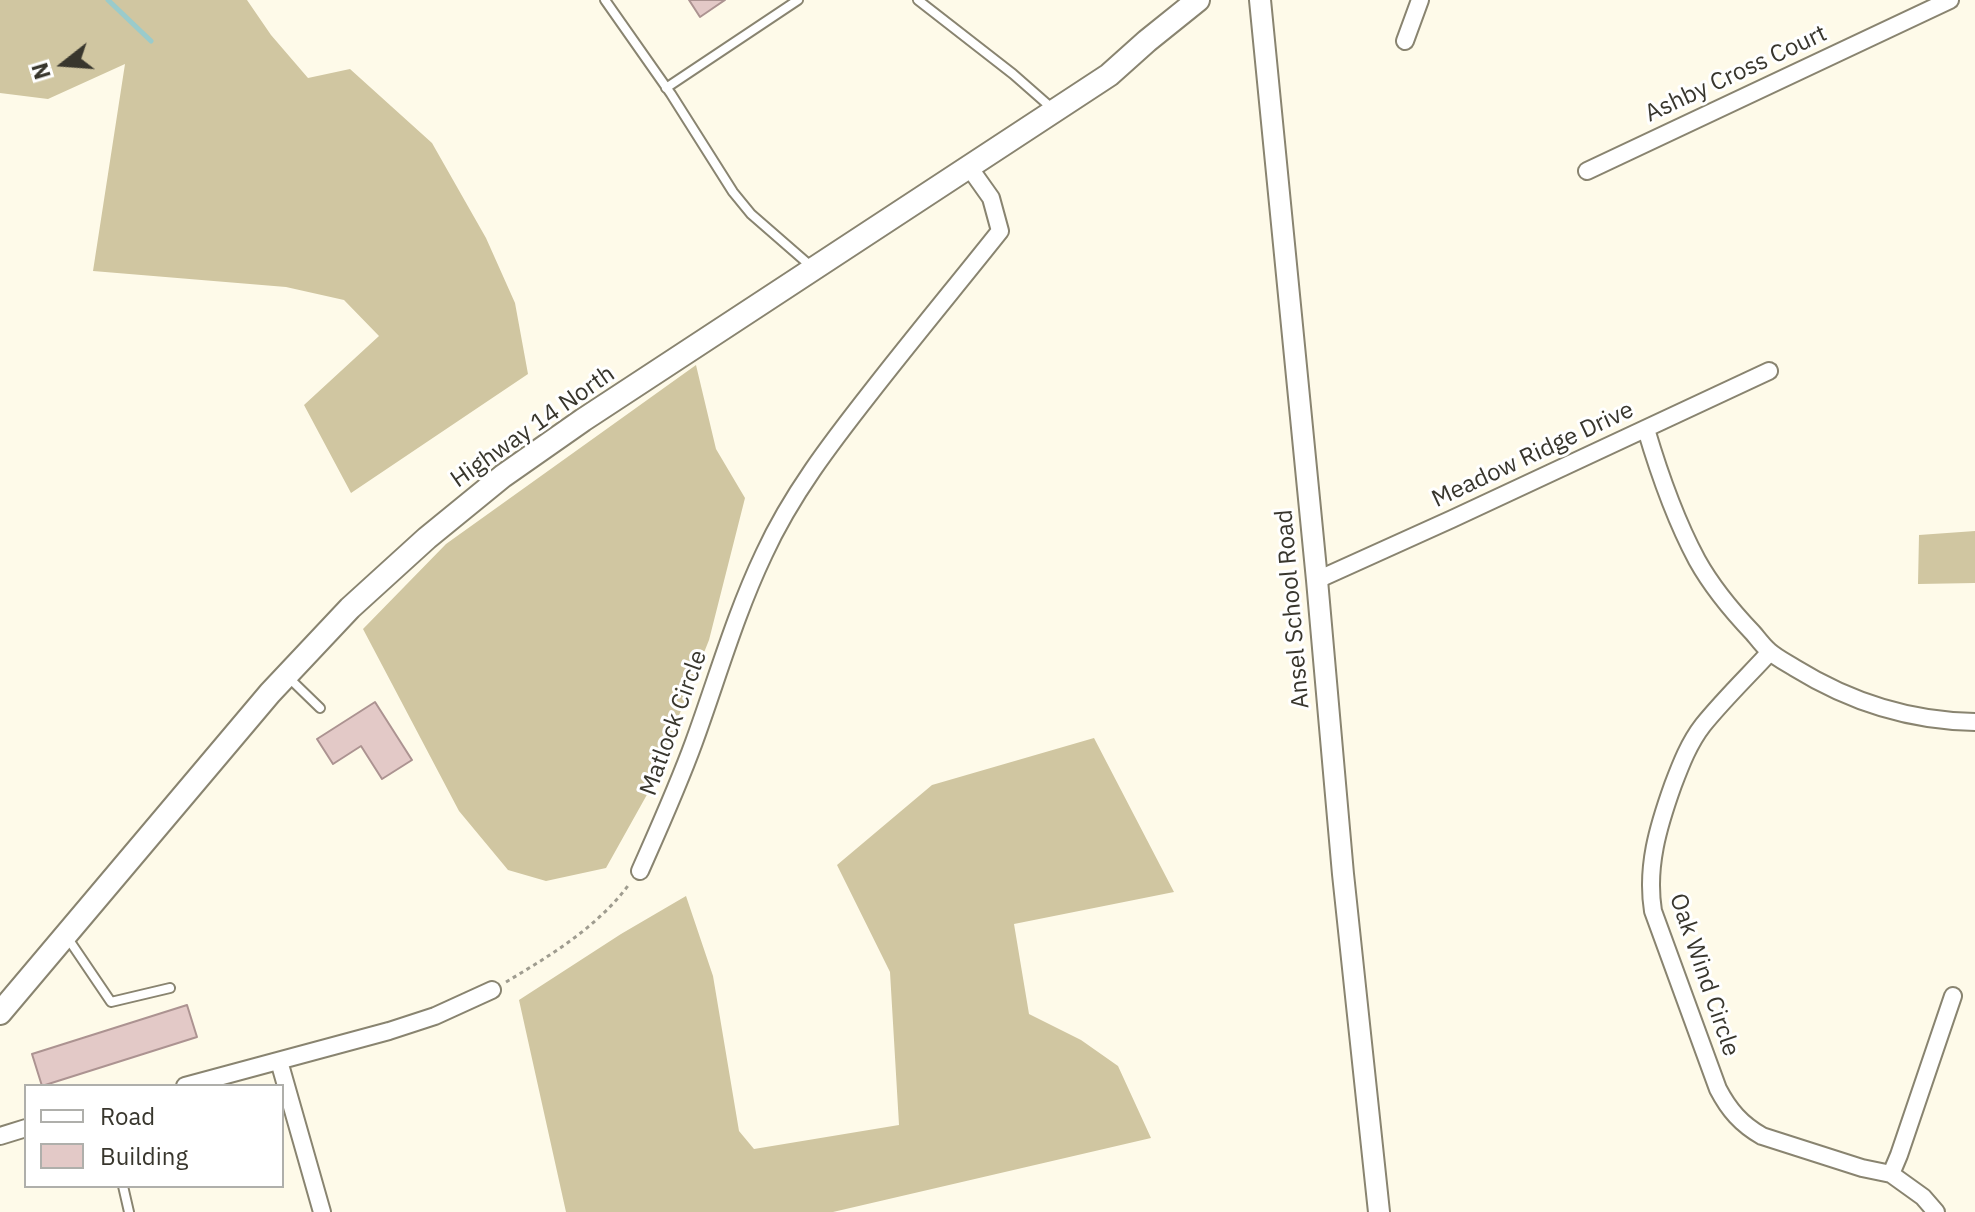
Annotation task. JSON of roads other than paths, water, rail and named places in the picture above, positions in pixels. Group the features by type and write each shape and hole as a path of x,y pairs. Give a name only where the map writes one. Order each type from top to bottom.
{"main road":[{"name":"Highway 14 North","path":"0,1013 286,675 350,608 405,558 503,476 583,420 1109,75 1198,0"}],"street":[{"name":"Ansel School Road","path":"1260,0 1346,904 1379,1212"},
{"path":"1405,41 1420,0"},
{"name":"Ashby Cross Court","path":"1587,171 1950,0"},
{"name":"Matlock Circle","path":"640,871 694,744 741,606 788,508 848,422 1000,231 991,198 969,167"},
{"name":"Meadow Ridge Drive","path":"1317,580 1769,371"},
{"path":"1646,429 1678,519 1697,560 1715,588 1770,652 1836,691 1879,708 1920,718 1975,722"},
{"name":"Oak Wind Circle","path":"1770,652 1703,725 1685,755 1655,842 1650,870 1653,911 1718,1089 1734,1116 1762,1136 1862,1168 1891,1174 1923,1197 1936,1212"},
{"path":"193,1084 389,1031 435,1016 492,990"},
{"path":"1891,1174 1953,996"},
{"path":"279,1061 322,1212"},
{"path":"0,1136 24,1129"}],"lane":[{"path":"605,0 742,203 814,269"},
{"path":"666,88 798,0"},
{"path":"918,0 1055,111"},
{"path":"286,675 320,708"},
{"path":"66,935 111,1002 170,988"},
{"path":"123,1188 129,1212"}],"waterway":[{"path":"108,0 151,41"}]}
